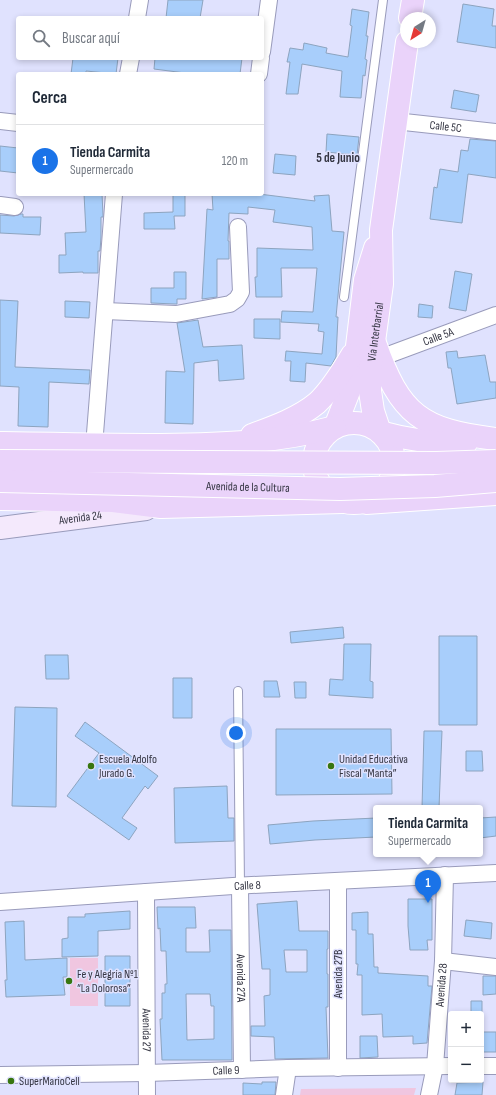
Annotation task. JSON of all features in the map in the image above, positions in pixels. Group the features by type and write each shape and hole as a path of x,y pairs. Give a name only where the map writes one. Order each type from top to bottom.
{"main road":[{"path":"411,12 413,0"},
{"name":"Vía Interbarrial","path":"380,432 373,411 370,391 371,349 382,284 381,230 406,48"},
{"path":"227,444 296,417 316,403 335,382 371,349 400,398 408,407 426,421 436,427 466,436 496,440"},
{"name":"Vía Interbarrial","path":"335,427 351,386 354,371 371,349"},
{"path":"0,443 94,446 227,444 310,434 346,423 358,422 370,425 380,432 389,441 394,452 395,464 393,476 387,487 378,496 367,502 349,502 330,496 321,486 315,473 314,460 317,447 324,435 335,427"},
{"path":"380,432 423,442 454,443 496,440"},
{"name":"Avenida de la Cultura","path":"0,461 436,463 496,460"},
{"name":"Avenida de la Cultura","path":"0,481 340,489 435,486 496,481"},
{"name":"Avenida de la Cultura","path":"0,499 113,501 161,507 349,502 496,494"},
{"name":"Avenida 24","path":"0,528 161,507"}],"street":[{"path":"137,16 140,0"},
{"path":"264,37 269,0"},
{"path":"128,72 131,60"},
{"path":"259,72 261,60"},
{"path":"0,121 16,123"},
{"name":"Calle 5C","path":"395,121 496,132"},
{"path":"94,446 114,196"},
{"path":"105,311 176,314 230,304 237,299 241,292 238,227"},
{"name":"Calle 5A","path":"371,349 496,315"},
{"name":"Calle 8","path":"0,902 240,886 496,873"},
{"name":"Avenida 28","path":"429,1095 435,1066 443,961 445,875"},
{"name":"Avenida 27B","path":"338,881 338,1068"},
{"name":"Avenida 27A","path":"240,886 242,1070"},
{"name":"Avenida 27","path":"146,892 147,1095"},
{"path":"443,961 496,968"},
{"name":"Calle 9","path":"0,1075 147,1073 288,1068 448,1066"},
{"path":"484,1066 496,1066"},
{"path":"284,1095 288,1068"}],"lane":[{"path":"344,297 383,0"},
{"path":"238,691 240,886"}],"shaded area":[{"path":"70,958 98,958 98,1006 70,1006"},
{"path":"416,1088 414,1095 300,1095 301,1089"}],"building":[{"path":"168,0 203,0 200,16 166,16"},
{"path":"463,4 494,9 492,26 496,26 496,48 457,42"},
{"path":"352,9 369,12 365,59 367,60 365,76 363,75 361,98 340,97 342,71 302,64 298,94 286,94 290,62 287,62 290,48 303,50 304,43 327,48 326,53 348,57 352,26 350,25"},
{"path":"73,60 118,60 116,72 71,72"},
{"path":"155,60 242,60 240,72 177,72 154,69"},
{"path":"454,90 479,95 476,112 451,108"},
{"path":"327,134 359,137 357,155 326,152"},
{"path":"470,139 496,141 496,178 468,174 462,223 430,219 434,187 437,188 440,169 458,172 461,150 468,151"},
{"path":"0,146 16,148 16,173 0,171"},
{"path":"275,154 296,156 295,175 273,173"},
{"path":"264,195 315,201 314,196 329,195 332,231 344,232 336,317 338,317 336,357 331,366 306,363 305,382 290,381 291,361 285,361 286,351 322,354 324,332 318,331 319,324 281,322 282,311 313,312 317,268 281,268 282,297 256,297 255,277 257,277 257,248 313,250 312,227 273,222 275,210 248,207 248,214 229,213 229,259 217,259 217,297 202,299 207,209 213,210 212,196 264,196"},
{"path":"84,196 102,196 103,217 101,217 98,273 59,273 59,255 66,255 65,233 86,232"},
{"path":"173,196 185,196 185,216 174,216 175,229 144,229 144,213 173,212"},
{"path":"23,214 23,217 41,217 40,235 0,233 0,215 14,216"},
{"path":"455,271 472,274 466,311 449,308"},
{"path":"174,272 186,272 186,299 177,299 177,304 151,303 151,288 174,288"},
{"path":"0,300 18,301 15,367 90,370 89,384 49,382 48,427 18,426 19,387 0,386"},
{"path":"65,301 90,302 89,318 65,317"},
{"path":"419,304 433,306 432,318 418,317"},
{"path":"254,319 280,319 280,339 254,338"},
{"path":"198,320 203,347 242,345 244,379 219,381 218,360 194,363 193,424 165,423 166,371 185,372 177,323"},
{"path":"457,351 458,358 485,355 490,382 496,382 496,398 457,404 451,368 448,368 446,352"},
{"path":"343,627 344,638 291,643 290,632"},
{"path":"439,636 477,636 477,725 439,725"},
{"path":"344,644 371,644 370,681 373,682 373,698 329,695 330,679 343,680"},
{"path":"45,655 68,655 69,679 46,679"},
{"path":"173,678 192,678 192,718 173,718"},
{"path":"264,681 277,681 280,697 264,697"},
{"path":"294,682 306,682 306,698 295,698"},
{"path":"15,707 57,708 56,807 12,806"},
{"path":"85,722 158,776 148,789 145,786 122,818 137,828 129,840 67,796 99,753 75,736"},
{"path":"276,729 391,729 392,794 276,795"},
{"path":"424,731 442,731 439,805 422,805"},
{"path":"466,751 482,751 483,771 466,771"},
{"path":"227,786 228,818 234,818 234,841 175,843 174,788"},
{"path":"496,817 496,836 483,838 483,818"},
{"path":"373,818 373,837 270,844 268,825"},
{"path":"408,899 432,899 432,940 427,940 428,950 410,950"},
{"path":"297,901 299,931 328,931 328,1007 326,1007 328,1058 275,1059 274,1037 251,1036 251,1026 265,1026 264,996 270,995 270,969 262,969 257,904","holes":["284,950 307,950 307,972 286,972"]},
{"path":"157,907 195,907 196,928 186,928 186,952 210,952 209,930 231,930 232,1060 162,1060 160,1019 162,1019 162,993 165,993 165,984 167,984 166,951 161,951 160,928 158,929","holes":["186,994 210,994 211,1006 214,1006 214,1039 187,1040"]},
{"path":"130,911 130,929 98,931 98,956 62,957 62,939 68,938 68,917 85,917 85,914"},
{"path":"368,912 368,934 373,934 374,967 378,967 378,973 428,976 428,986 432,986 427,1043 413,1044 413,1036 383,1037 382,1014 362,1015 362,975 357,975 358,964 356,964 356,930 352,930 352,913"},
{"path":"466,920 492,923 491,939 464,936"},
{"path":"24,921 25,960 67,958 67,977 63,977 65,995 6,997 5,980 7,980 5,922"},
{"path":"105,956 130,956 130,1006 105,1006"},
{"path":"483,976 496,976 496,994 483,995"},
{"path":"471,1001 482,1001 482,1011 471,1011"},
{"path":"484,1032 496,1032 496,1052 484,1052"},
{"path":"360,1036 377,1036 378,1057 360,1058"},
{"path":"262,1082 276,1082 275,1095 243,1095 243,1083 262,1084"},
{"path":"457,1083 483,1083 482,1095 455,1095"}],"place":[{"name":"Escuela Adolfo Jurado G.","path":"91,766"},
{"name":"Unidad Educativa Fiscal “Manta”","path":"331,766"},
{"name":"Tienda Carmita","path":"428,903"},
{"name":"Fe y Alegría Nº1 “La Dolorosa”","path":"69,981"},
{"name":"SuperMarioCell","path":"11,1081"}],"district":[{"name":"5 de Junio","path":"338,157"}]}
